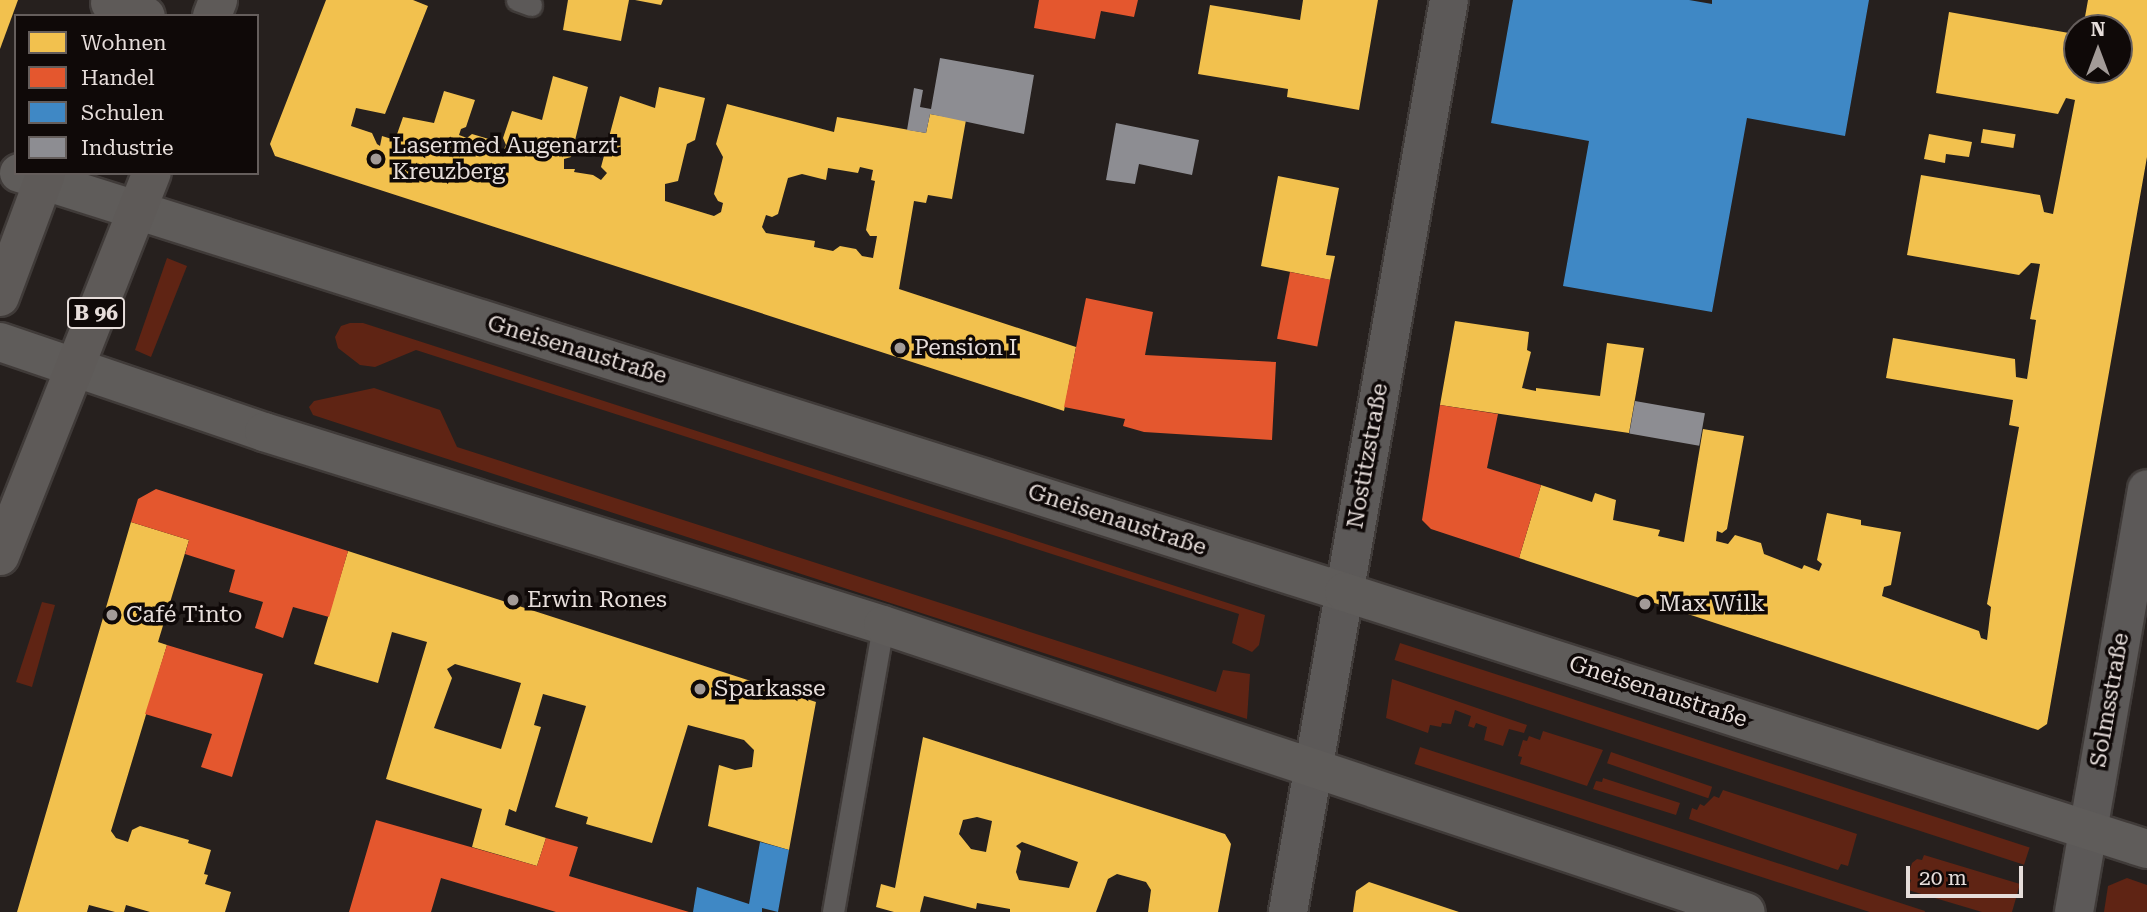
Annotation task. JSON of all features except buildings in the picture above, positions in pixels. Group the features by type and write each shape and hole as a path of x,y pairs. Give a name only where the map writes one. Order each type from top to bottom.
{"main road":[{"path":"109,6 139,14"},
{"name":"Gneisenaustraße","path":"31,175 134,211 1344,592 2147,849"},
{"path":"0,297 31,175"},
{"name":"B 96","path":"4,533 75,368 134,211 151,175"},
{"path":"0,342 264,432 883,625 1746,912"}],"street":[{"name":"Nostitzstraße","path":"1288,912 1449,0"},
{"name":"Solmsstraße","path":"2074,912 2147,489"}],"lane":[{"path":"832,912 883,625"}],"shaded area":[{"path":"167,258 187,266 151,357 135,350"},
{"path":"363,323 1265,615 1259,645 1252,652 1232,643 1239,614 416,350 375,367 360,365 338,348 335,337 341,326"},
{"path":"374,388 440,410 457,447 1216,692 1223,670 1250,674 1247,719 313,415 309,407 314,401"},
{"path":"42,602 55,605 32,687 16,682"},
{"path":"1400,643 2030,848 2024,865 1394,660"},
{"path":"1392,679 1527,725 1524,733 1509,729 1503,746 1484,740 1487,727 1476,723 1474,728 1468,726 1471,716 1455,710 1451,724 1442,723 1441,727 1430,725 1428,733 1386,718"},
{"path":"1543,731 1603,750 1587,786 1520,764 1522,757 1518,756 1523,740 1527,741 1529,736 1540,740"},
{"path":"1420,747 1925,911 1870,912 1414,764"},
{"path":"1611,752 1712,787 1708,798 1607,763"},
{"path":"1603,778 1680,803 1676,815 1593,789 1596,781 1602,782"},
{"path":"1723,790 1857,834 1848,866 1841,864 1838,870 1689,819 1692,808 1697,810 1700,804 1704,806 1714,796 1719,798"},
{"path":"1924,855 2020,884 2012,912 1982,912 1908,890 1911,880 1907,878 1912,863 1917,859 1922,860"},
{"path":"2127,878 2147,885 2147,912 2104,912 2108,886"}],"place":[{"name":"Lasermed Augenarzt Kreuzberg","path":"376,159"},
{"name":"Pension I","path":"900,348"},
{"name":"Erwin Rones","path":"513,600"},
{"name":"Max Wilk","path":"1645,604"},
{"name":"Café Tinto","path":"112,615"},
{"name":"Sparkasse","path":"700,689"}]}
